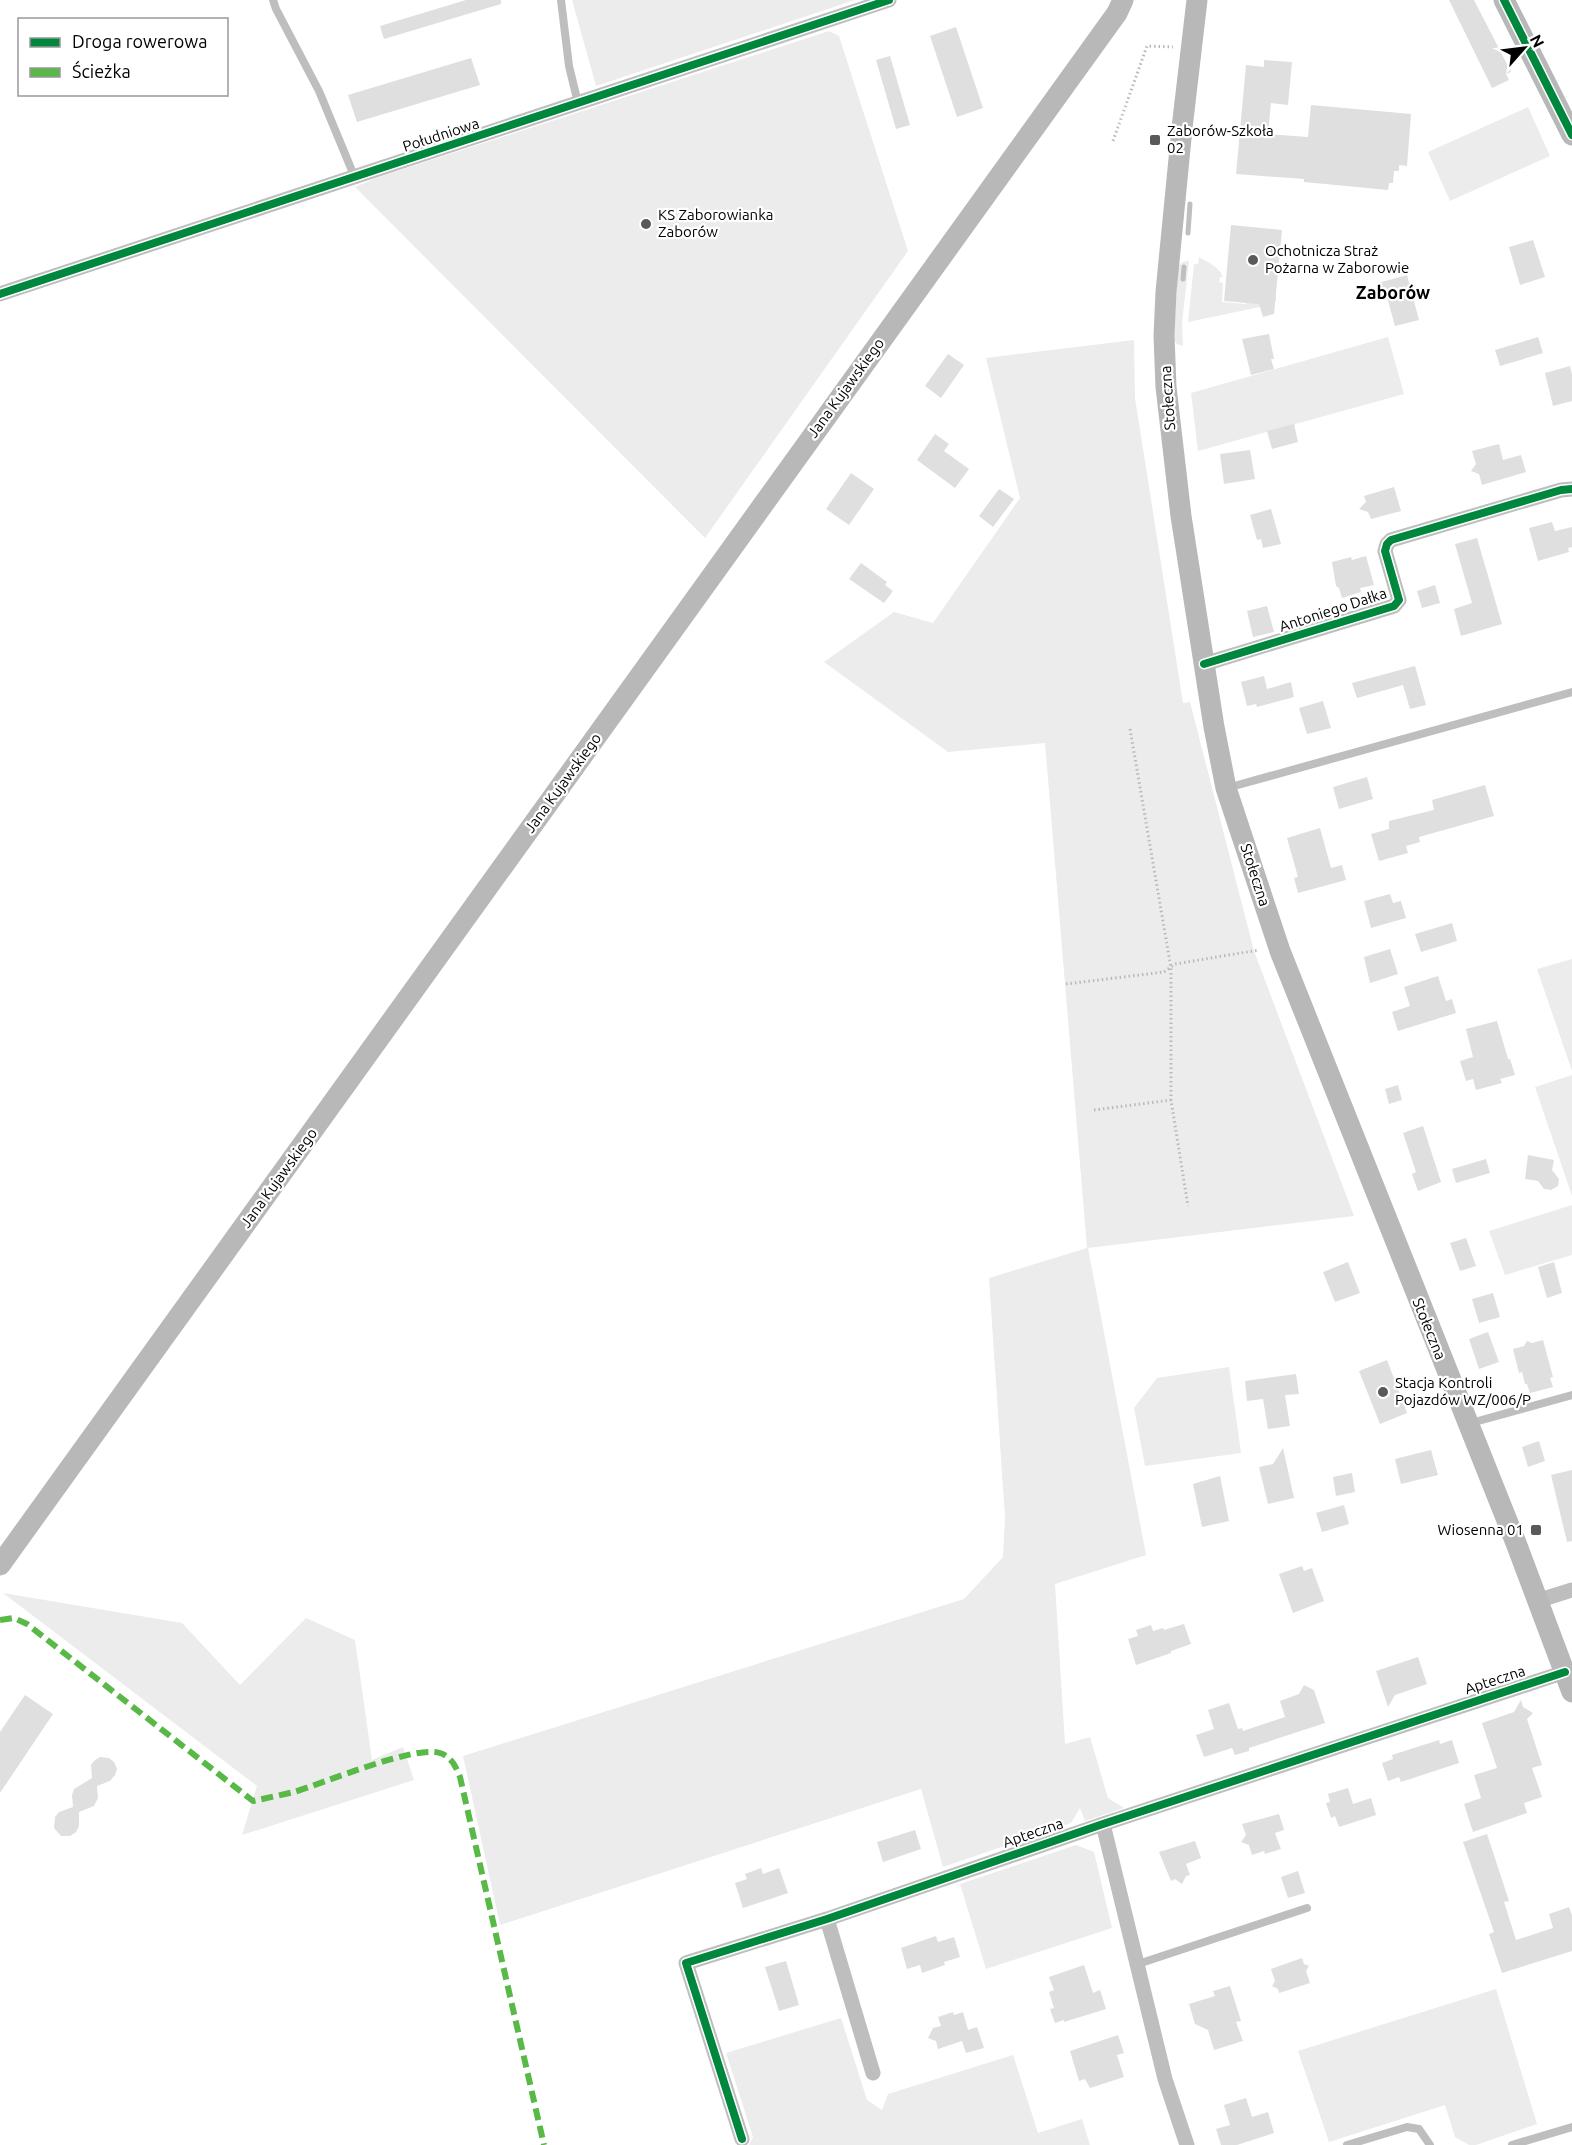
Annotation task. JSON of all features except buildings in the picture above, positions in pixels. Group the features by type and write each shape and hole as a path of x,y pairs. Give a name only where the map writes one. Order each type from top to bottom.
{"main road":[{"name":"Jana Kujawskiego","path":"0,1564 1110,23 1123,0"},
{"path":"1504,0 1572,135"},
{"name":"Stołeczna","path":"1198,3 1181,140 1166,292 1164,336 1168,419 1204,664 1226,788 1280,951 1516,1544 1572,1692"}],"street":[{"name":"Południowa","path":"0,294 889,0"},
{"name":"Antoniego Dałka","path":"1204,664 1394,606 1399,600 1385,551 1391,540 1572,489"},
{"path":"1537,1601 1572,1590"},
{"name":"Apteczna","path":"742,2139 686,1963 827,1919 1103,1824 1564,1672"},
{"path":"1103,1824 1165,2079 1187,2145"},
{"path":"827,1919 873,2073"}],"lane":[{"path":"273,0 319,91 355,178"},
{"path":"561,0 569,66 578,103"},
{"path":"1226,788 1572,692"},
{"path":"1467,1425 1572,1395"},
{"path":"1138,1964 1307,1908"},
{"path":"1347,2145 1407,2127 1419,2129 1430,2145"},
{"path":"1512,2145 1572,2127"}],"path":[{"path":"1113,141 1147,46 1173,47"},
{"path":"1130,729 1171,968 1171,1100 1188,1206"},
{"path":"1066,984 1164,972 1175,964 1259,950"},
{"path":"1094,1110 1171,1100"}],"shaded area":[{"path":"572,0 855,0 596,86"},
{"name":"KS Zaborowianka Zaborów","path":"829,31 839,36 908,251 705,538 355,187 376,178"},
{"path":"1528,107 1550,156 1450,201 1428,152"},
{"path":"1199,257 1219,270 1223,277 1220,277 1219,282 1223,283 1222,302 1246,304 1247,289 1276,286 1276,301 1260,307 1188,322 1194,264 1198,264"},
{"path":"1189,261 1182,323 1183,346 1174,340 1178,266"},
{"path":"1388,337 1404,394 1198,451 1191,393"},
{"path":"1134,340 1135,398 1183,703 1190,702 1254,951 1354,1216 1088,1248 1146,1555 1055,1584 1065,1744 1090,1737 1108,1798 1124,1808 1085,1821 1080,1808 1071,1823 943,1867 921,1789 500,1925 463,1756 964,1599 1003,1557 1005,1518 989,1278 1087,1248 1045,743 948,752 824,662 894,612 933,623 1020,498 986,358"},
{"path":"1572,959 1572,1071 1537,969"},
{"path":"1572,1075 1572,1196 1535,1087"},
{"path":"1572,1205 1572,1255 1505,1275 1489,1231"},
{"path":"1229,1367 1241,1453 1145,1466 1134,1408 1157,1378"},
{"path":"3,1593 182,1623 240,1685 306,1618 355,1640 372,1760 403,1747 414,1780 242,1835 257,1786"},
{"path":"1076,1845 1094,1852 1112,1928 986,1969 960,1884"},
{"path":"1496,1989 1537,2124 1476,2145 1469,2145 1455,2137 1445,2105 1329,2142 1298,2051"},
{"path":"841,2018 867,2100 882,2110 888,2094 1013,2055 1038,2133 1082,2119 1090,2145 749,2145 753,2137 726,2053"}],"waterway":[{"path":"1188,233 1190,204"},
{"path":"1183,279 1184,267"}],"marked path":[{"path":"0,1620 14,1618 27,1624 253,1801 294,1792 410,1754 440,1753 451,1760 460,1777 544,2145"}],"cycle path":[{"path":"0,294 889,0"},
{"path":"1504,0 1572,135"},
{"path":"1204,664 1394,606 1399,600 1385,551 1391,540 1561,490 1572,489"},
{"path":"742,2139 686,1963 827,1919 1103,1824 1565,1672"}],"place":[{"name":"Zaborów-Szkoła 02","path":"1155,140"},
{"name":"KS Zaborowianka Zaborów","path":"646,224"},
{"name":"Ochotnicza Straż Pożarna w Zaborowie","path":"1253,260"},
{"name":"Stacja Kontroli Pojazdów WZ/006/P","path":"1383,1392"},
{"name":"Wiosenna 01","path":"1536,1530"}],"district":[{"name":"Zaborów","path":"1393,293"}]}
